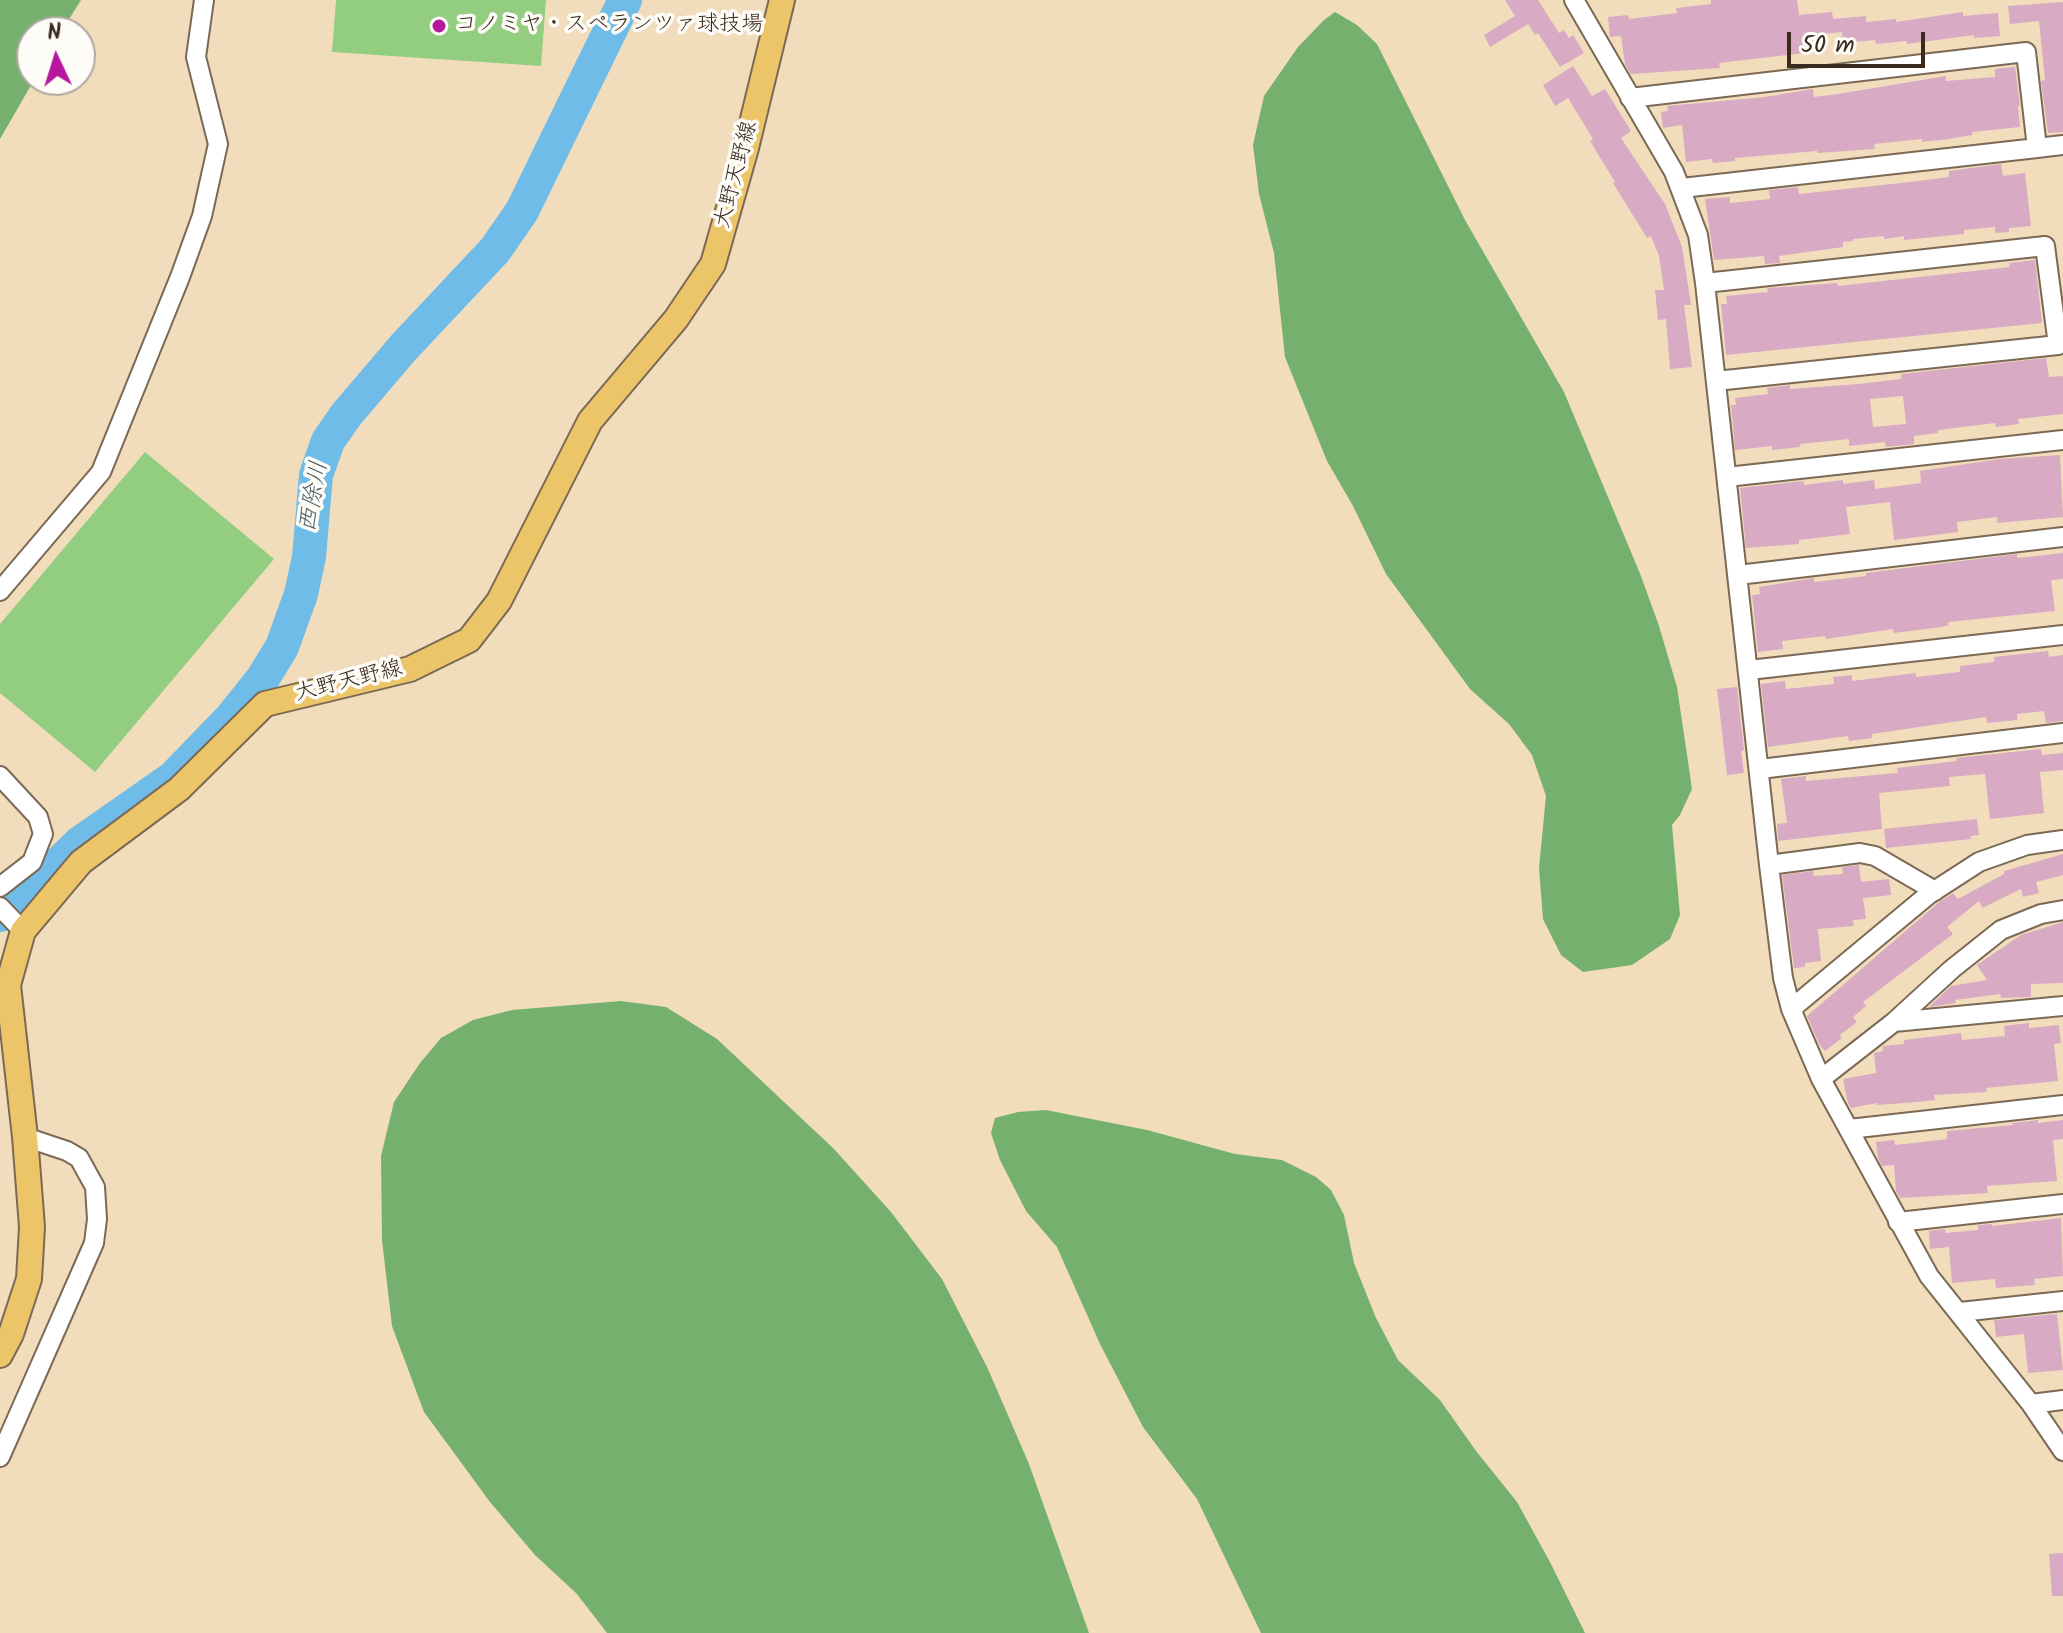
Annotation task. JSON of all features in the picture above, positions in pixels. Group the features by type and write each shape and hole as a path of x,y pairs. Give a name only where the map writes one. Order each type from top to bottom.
{"main road":[{"name":"大野天野線","path":"0,1355 11,1334 29,1279 32,1227 8,985 18,926 81,862 179,789 265,704 410,669 469,640 499,601 590,421 676,319 713,264 746,148 782,0"}],"street":[{"path":"0,591 101,472 202,216 218,144 196,57 204,0"},
{"path":"1574,0 1682,188 1698,235 1769,865 1783,978 1791,1009 1821,1079 1929,1276 2031,1404 2063,1451"},
{"path":"1630,98 2026,52 2037,148"},
{"path":"1682,188 2063,145"},
{"path":"1705,283 2054,245 2058,345 1716,381"},
{"path":"1727,477 2063,440"},
{"path":"1738,575 2063,537"},
{"path":"1749,670 2063,635"},
{"path":"1760,769 2063,733"},
{"path":"0,776 38,817 43,834 32,862 0,887"},
{"path":"1791,1009 1935,891 1979,862 2027,845 2063,840"},
{"path":"1769,865 1860,853 1875,856 1935,891"},
{"path":"0,907 18,926"},
{"path":"1821,1079 1894,1022 2001,930 2041,914 2063,910"},
{"path":"1894,1022 2063,1006"},
{"path":"1849,1129 2063,1105"},
{"path":"0,1457 94,1243 97,1219 95,1187 79,1158 25,1137"},
{"path":"1898,1222 2063,1204"},
{"path":"1960,1312 2063,1301"},
{"path":"2031,1404 2063,1400"}],"green space":[{"path":"0,0 81,0 71,16 16,16 16,96 25,96 0,139"},
{"name":"コノミヤ・スペランツァ球技場","path":"336,0 546,0 541,66 332,52"},
{"path":"1335,12 1357,25 1377,44 1465,220 1564,392 1659,626 1677,687 1692,789 1672,825 1680,915 1670,939 1632,965 1583,972 1561,955 1543,919 1539,868 1546,796 1532,755 1509,724 1470,689 1386,574 1327,461 1285,357 1274,253 1259,194 1253,145 1264,96 1298,47"},
{"path":"145,452 274,559 95,772 0,693 0,624"},
{"path":"621,1001 666,1007 717,1039 833,1148 891,1212 942,1279 988,1369 1029,1464 1089,1633 607,1633 577,1594 535,1555 490,1502 424,1412 392,1326 382,1240 381,1156 394,1102 441,1038 473,1020 512,1010"},
{"path":"1046,1110 1147,1130 1235,1154 1282,1160 1316,1177 1331,1190 1344,1215 1354,1263 1376,1318 1398,1360 1440,1400 1517,1502 1585,1633 1261,1633 1197,1499 1143,1427 1100,1344 1057,1247 1026,1211 1000,1160 991,1133 995,1118"}],"building":[{"path":"1505,0 1538,0 1559,33 1564,30 1569,38 1573,35 1584,53 1560,67 1538,33 1535,35 1528,24 1490,47 1484,35 1515,16"},
{"path":"1711,0 1797,0 1799,15 1832,12 1833,19 1866,16 1866,22 1896,19 1896,22 1963,12 1963,16 1998,13 2000,36 1974,38 1974,35 1907,44 1907,41 1876,44 1875,40 1843,43 1842,32 1802,36 1804,53 1719,63 1720,68 1631,74 1625,64 1621,36 1610,37 1608,17 1628,15 1629,19 1677,13 1676,8 1711,4"},
{"path":"2063,2 2063,132 2048,133 2041,81 2045,80 2039,21 2010,24 2008,6"},
{"path":"1573,66 1592,96 1605,89 1631,131 1621,138 1665,204 1682,247 1691,305 1684,305 1692,367 1670,369 1666,319 1658,320 1655,290 1664,290 1659,256 1651,236 1647,238 1613,183 1590,141 1593,139 1568,98 1555,106 1543,85"},
{"path":"2015,67 2020,127 1972,132 1972,135 1949,139 1874,144 1875,149 1735,158 1735,161 1713,163 1712,159 1686,162 1682,125 1663,128 1661,112 1668,111 1667,106 1813,89 1814,97 1946,76 1946,81 1995,77 1995,69"},
{"path":"2001,164 2003,176 2025,173 2031,226 2009,228 2009,232 1995,233 1995,227 1964,230 1964,234 1904,240 1904,236 1853,239 1843,242 1843,247 1779,256 1780,263 1765,264 1764,256 1714,260 1705,199 1730,197 1730,203 1770,199 1769,190 1798,187 1799,194 1910,182 1949,177 1949,171"},
{"path":"2035,260 2042,323 1726,355 1721,304 1727,304 1726,296 1768,292 1767,288 1837,283 1838,286 2010,267 2009,263"},
{"path":"2046,358 2049,377 2063,376 2063,414 2018,419 2019,424 1996,427 1995,423 1938,430 1938,433 1914,436 1914,444 1886,447 1885,442 1849,446 1849,439 1772,450 1772,446 1735,450 1731,405 1736,405 1735,398 1768,394 1767,388 1859,384 1901,379 1901,374","holes":["1903,396 1906,424 1873,427 1870,399"]},
{"path":"2060,455 2063,517 1997,523 1997,517 1957,522 1958,532 1894,540 1890,502 1846,507 1850,534 1799,540 1799,544 1746,548 1740,488 1804,481 1804,485 1874,480 1875,489 1921,483 1920,471 1999,459"},
{"path":"2063,553 2063,579 2051,580 2055,611 1948,622 1949,625 1942,627 1894,633 1893,629 1826,639 1825,636 1782,641 1783,649 1758,652 1752,595 1760,594 1759,587 1814,578 1814,582 1866,576 1866,573 2017,554 2017,558"},
{"path":"2048,651 2049,657 2063,655 2063,721 2046,723 2044,711 2017,714 2017,720 1987,723 1986,717 1872,734 1872,738 1849,741 1848,736 1768,747 1761,684 1785,681 1786,689 1834,684 1833,677 1852,675 1852,681 1916,673 1916,677 1960,672 1960,666 1994,662 1994,657"},
{"path":"1737,687 1744,773 1727,775 1717,689"},
{"path":"2041,749 2042,755 2063,753 2063,770 2040,772 2044,813 1990,819 1985,774 1949,777 1950,786 1879,793 1882,829 1778,841 1777,824 1787,823 1781,779 1806,776 1806,781 1898,773 1897,768 1957,761 1956,758"},
{"path":"1977,819 1979,835 1971,836 1971,839 1886,848 1884,829"},
{"path":"2063,854 2063,875 2036,882 2039,893 2023,897 2021,889 1982,908 1979,901 1947,927 1953,934 1863,1002 1866,1006 1853,1017 1857,1022 1840,1035 1842,1038 1825,1051 1819,1044 1807,1016 1938,903 1953,893 1958,899 2004,874 2004,871"},
{"path":"1859,865 1861,882 1889,879 1891,895 1863,898 1866,919 1853,920 1854,926 1818,929 1821,961 1794,968 1782,875 1813,871 1814,876 1843,874 1842,867"},
{"path":"2063,922 2063,983 2031,984 2031,997 2001,998 2000,994 1929,1007 1951,986 1987,980 1977,965 2021,935"},
{"path":"2029,1023 2029,1028 2059,1025 2061,1043 2054,1044 2058,1081 1986,1088 1987,1092 1934,1095 1935,1100 1917,1102 1877,1103 1851,1108 1848,1103 1843,1079 1876,1073 1874,1053 1883,1051 1883,1046 1904,1044 1904,1040 1961,1033 1962,1040 2005,1036 2004,1026"},
{"path":"2038,1120 2038,1123 2063,1120 2063,1139 2053,1140 2057,1181 1987,1186 1988,1193 1900,1198 1896,1191 1894,1165 1882,1166 1878,1158 1876,1142 1894,1140 1895,1145 1940,1140 1947,1139 1947,1131"},
{"path":"2061,1218 2063,1276 2034,1279 2035,1285 1996,1288 1995,1279 1952,1283 1949,1247 1930,1249 1929,1231 1978,1230 1978,1225"},
{"path":"2057,1314 2063,1370 2028,1373 2024,1334 1996,1337 1994,1320"},
{"path":"2063,1553 2063,1596 2052,1596 2049,1554"}],"waterway":[{"name":"西除川","path":"0,915 20,901 80,843 173,778 231,718 263,678 282,647 301,594 309,557 316,475 328,441 403,348 495,250 522,211 625,0"}],"place":[{"name":"コノミヤ・スペランツァ球技場","path":"439,26"}]}
